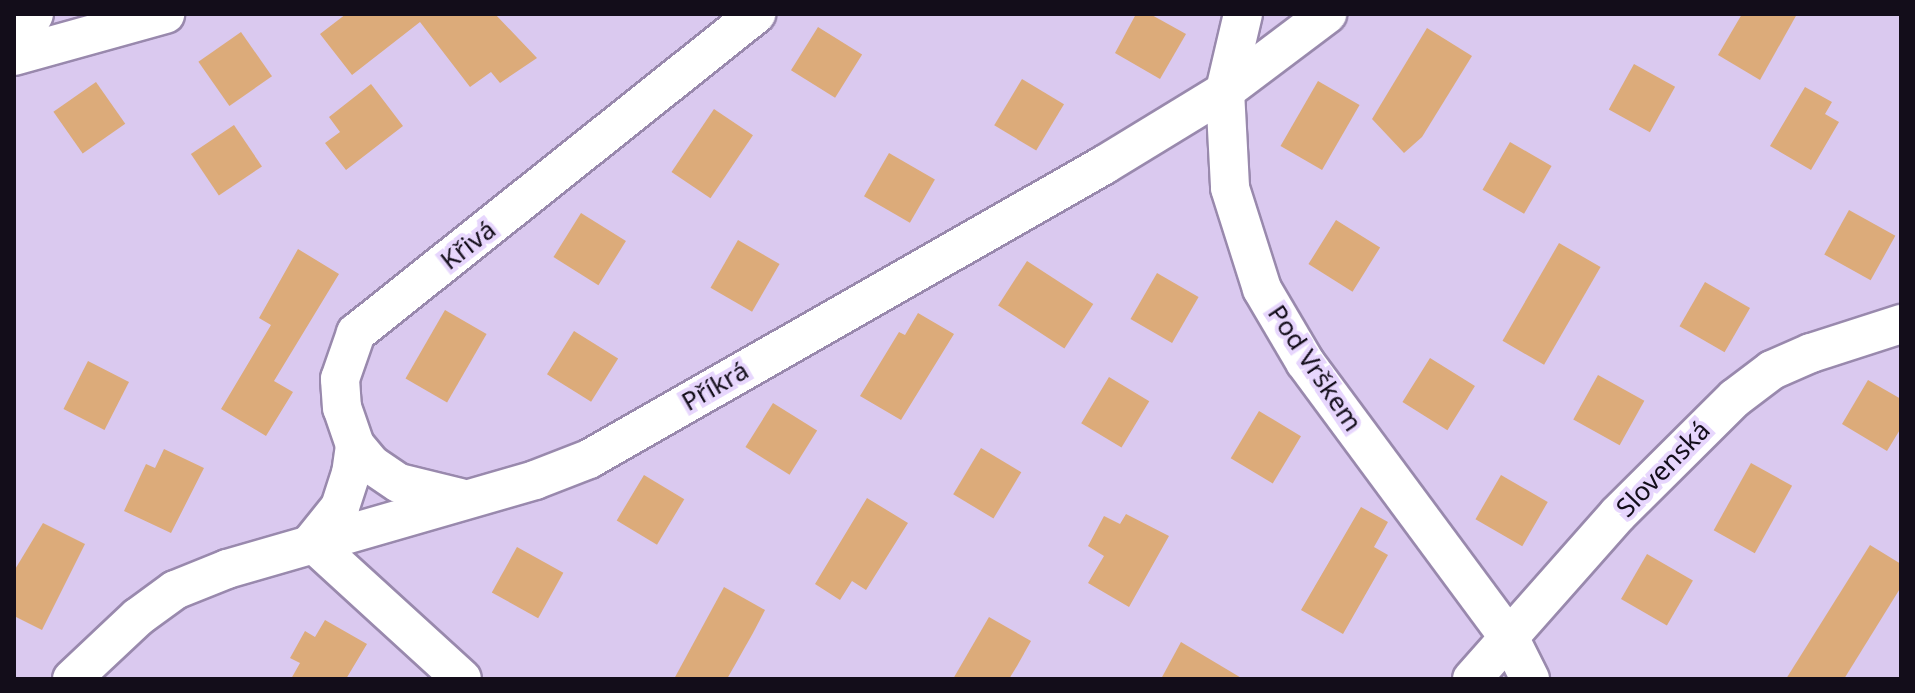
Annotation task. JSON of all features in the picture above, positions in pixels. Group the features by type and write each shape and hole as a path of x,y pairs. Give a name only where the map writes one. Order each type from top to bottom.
{"street":[{"path":"14,53 34,14"},
{"path":"14,53 165,14"},
{"name":"Křivá","path":"355,445 342,408 340,379 356,333 756,14"},
{"name":"Pod Vrškem","path":"1243,14 1225,91 1230,188 1262,289 1305,362 1510,639 1530,679"},
{"name":"Příkrá","path":"72,679 138,617 175,590 312,542 466,499 589,459 1225,91 1327,14"},
{"name":"Slovenská","path":"1472,679 1618,514 1735,398 1772,370 1811,353 1901,324"},
{"path":"355,445 372,465 399,483 466,499"},
{"path":"355,445 340,507 312,542 462,679"}],"building":[{"path":"346,14 495,14 537,58 500,83 491,72 470,87 420,22 352,75 320,34"},
{"path":"1136,14 1150,14 1186,34 1160,79 1115,53"},
{"path":"1742,14 1797,14 1760,80 1718,55"},
{"path":"818,27 862,55 835,98 791,70"},
{"path":"1427,28 1472,56 1422,137 1404,153 1372,119"},
{"path":"241,32 272,76 229,106 198,62"},
{"path":"1634,64 1675,87 1650,132 1609,109"},
{"path":"1022,79 1064,104 1036,151 994,125"},
{"path":"1318,81 1360,105 1322,170 1280,146"},
{"path":"96,82 125,124 83,154 53,112"},
{"path":"371,84 403,126 346,170 325,143 340,132 329,117"},
{"path":"1805,87 1832,102 1825,114 1839,122 1811,170 1770,146"},
{"path":"714,109 753,135 710,198 672,172"},
{"path":"234,125 262,166 219,196 191,154"},
{"path":"1510,142 1552,166 1524,214 1482,190"},
{"path":"889,153 935,180 910,223 864,196"},
{"path":"1849,210 1895,236 1871,280 1824,255"},
{"path":"581,213 626,241 598,285 553,257"},
{"path":"1336,220 1380,248 1353,292 1308,264"},
{"path":"738,240 780,264 752,312 710,288"},
{"path":"1559,243 1601,267 1544,365 1502,341"},
{"path":"298,249 339,274 274,381 293,392 266,436 221,409 271,325 259,318"},
{"path":"1027,261 1093,304 1064,348 998,305"},
{"path":"1157,273 1199,297 1172,343 1130,319"},
{"path":"1705,282 1750,308 1725,352 1680,326"},
{"path":"445,310 487,334 447,402 406,378"},
{"path":"918,313 954,334 901,420 860,396 899,332 905,335"},
{"path":"574,331 618,359 591,402 547,374"},
{"path":"1430,358 1475,386 1447,430 1402,402"},
{"path":"88,361 129,382 104,430 63,409"},
{"path":"1598,375 1644,401 1620,445 1573,420"},
{"path":"1109,377 1149,401 1121,447 1081,423"},
{"path":"1868,380 1901,399 1901,428 1887,451 1842,424"},
{"path":"773,403 817,431 790,475 745,447"},
{"path":"1259,411 1301,436 1273,483 1231,458"},
{"path":"981,448 1021,472 993,518 953,494"},
{"path":"164,449 204,468 171,533 124,511 146,464 155,468"},
{"path":"1751,463 1792,486 1755,553 1714,530"},
{"path":"644,475 684,499 657,545 617,520"},
{"path":"1501,475 1548,502 1522,546 1476,519"},
{"path":"867,498 908,523 866,590 852,581 840,600 815,584"},
{"path":"1361,507 1388,522 1374,547 1388,555 1343,634 1301,610"},
{"path":"1126,514 1169,536 1129,607 1088,583 1104,556 1088,546 1104,516 1120,524"},
{"path":"43,523 85,544 42,630 14,616 14,571"},
{"path":"1870,545 1901,564 1901,587 1844,679 1786,679"},
{"path":"517,547 563,573 538,618 492,592"},
{"path":"1647,554 1693,580 1667,626 1621,599"},
{"path":"724,587 765,610 753,633 727,679 674,679"},
{"path":"989,617 1031,641 1017,666 1009,679 953,679"},
{"path":"325,620 367,644 346,679 291,679 300,663 290,658 305,631 315,637"},
{"path":"1181,642 1243,679 1161,679"}]}
